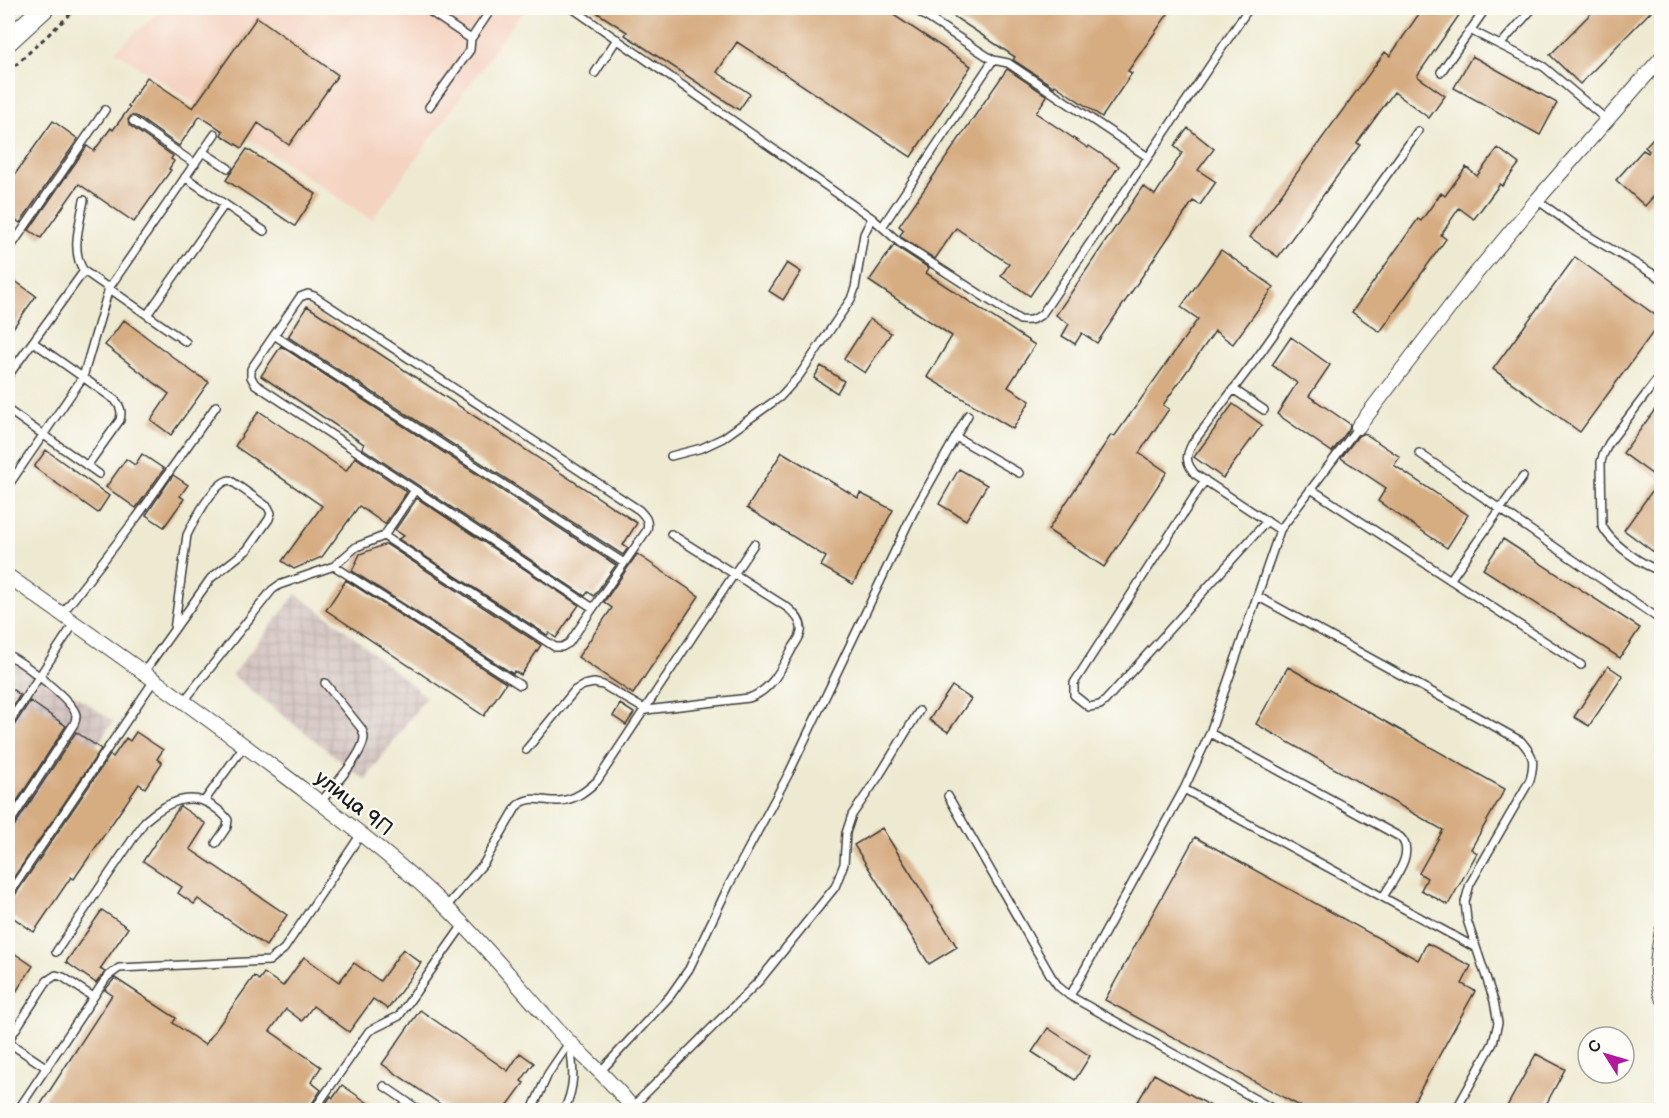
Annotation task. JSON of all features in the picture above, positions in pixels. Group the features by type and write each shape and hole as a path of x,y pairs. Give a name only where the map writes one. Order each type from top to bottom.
{"main road":[{"path":"8,41 44,8"}],"street":[{"path":"1358,427 1473,277 1662,57"},
{"name":"улица 9П","path":"8,576 184,701 361,834 446,907 569,1043 633,1109"},
{"path":"1662,932 1656,963 1657,986 1662,997"}],"lane":[{"path":"425,8 471,39"},
{"path":"429,107 470,50 471,39 492,8"},
{"path":"572,8 872,218 899,242 1020,320 1028,321 1042,314 1191,97 1249,8"},
{"path":"913,8 993,60 1008,63 1148,157"},
{"path":"1441,72 1486,8"},
{"path":"1500,45 1533,8"},
{"path":"1470,30 1544,67 1606,120"},
{"path":"595,73 617,39"},
{"path":"882,226 993,60"},
{"path":"8,251 105,110"},
{"path":"133,121 195,164"},
{"path":"1280,530 1195,474 1188,465 1186,455 1418,131"},
{"path":"8,486 83,377 109,288 215,134"},
{"path":"203,152 228,168"},
{"path":"185,177 264,231"},
{"path":"84,200 76,250 78,262 84,271 186,342"},
{"path":"1537,200 1580,231 1662,279"},
{"path":"147,315 225,204"},
{"path":"671,456 702,448 723,438 780,397 799,375 850,299 855,288 864,234 872,218"},
{"path":"8,376 84,271"},
{"path":"384,536 555,647 562,647 569,643 647,530 648,523 646,516 639,510 308,294 300,297 251,369 250,377 255,384 593,608"},
{"path":"274,335 624,563"},
{"path":"33,342 115,400 120,406 122,413 120,420 87,466"},
{"path":"1662,373 1609,443 1601,462 1602,525 1605,533 1648,566 1662,571"},
{"path":"1233,389 1264,410"},
{"path":"62,614 137,517 216,406"},
{"path":"8,410 99,474"},
{"path":"599,1072 670,996 689,969 730,883 789,773 913,513 968,415"},
{"path":"1070,996 1184,789 1210,733 1280,530 1358,427"},
{"path":"956,437 1019,473"},
{"path":"1419,453 1662,621"},
{"path":"1450,580 1523,477"},
{"path":"8,895 149,676 174,630 211,578 247,550 269,519 271,513 268,507 230,480 219,484 193,522 187,535 174,630"},
{"path":"1205,480 1074,683 1074,695 1089,707 1100,705 1105,701 1267,521"},
{"path":"1311,489 1581,665"},
{"path":"184,701 272,590 279,585 334,566 356,547 384,536 415,490"},
{"path":"526,750 575,690 584,685 594,683 603,685 646,710 749,698 760,694 773,681 801,633 800,623 788,608 671,534"},
{"path":"446,907 484,863 517,806 523,800 532,798 558,801 572,798 597,781 754,544"},
{"path":"334,566 520,685"},
{"path":"1257,596 1521,741 1531,752 1534,765 1530,780 1470,884 1465,902 1467,920 1494,1001 1497,1023 1493,1043 1456,1110"},
{"path":"8,724 75,622"},
{"path":"8,655 40,676 73,708 76,716 74,724 8,825"},
{"path":"320,803 357,755 364,736 362,728 325,683"},
{"path":"633,1109 759,981 835,887 844,864 846,832 852,815 919,711"},
{"path":"1210,733 1405,841 1406,858 1383,897"},
{"path":"205,800 244,746"},
{"path":"1184,789 1476,948"},
{"path":"948,796 1059,987 1070,996 1275,1110"},
{"path":"56,952 145,821 153,814 189,797 205,800 225,814 228,820 227,827 216,843"},
{"path":"18,1110 107,977 119,968 269,961 277,957 361,834"},
{"path":"314,1110 369,1031 399,1016 463,925"},
{"path":"47,1068 8,1041 47,981 56,975 63,977 93,997"},
{"path":"532,1110 548,1074 569,1043"},
{"path":"564,1110 571,1097 574,1082 574,1067 569,1043"},
{"path":"384,1086 419,1110"}],"path":[{"path":"8,72 77,8"}],"shaded area":[{"path":"163,8 525,8 372,220 115,51"},
{"path":"296,594 334,621 426,697 365,780 232,675"},
{"path":"8,650 113,721 8,877"}],"building":[{"path":"590,8 883,8 971,66 911,157 737,42 717,72 750,94 739,110 625,35 627,32"},
{"path":"941,8 1172,8 1128,71 1132,73 1102,117 1013,60 1015,57"},
{"path":"1423,8 1464,8 1417,76 1445,96 1429,118 1394,92 1357,143 1360,145 1278,257 1250,237 1385,52 1390,56"},
{"path":"1596,8 1654,8 1580,84 1550,55"},
{"path":"257,17 338,75 289,145 258,123 242,148 221,135 223,131 200,116 179,146 136,116 131,116 128,120 129,125 173,156 171,159 174,161 169,169 171,170 134,222 79,184 41,238 29,230 87,146 94,151 111,128 113,130 130,107 128,106 147,77 193,108"},
{"path":"1472,56 1557,103 1540,135 1454,88"},
{"path":"1007,69 1047,96 1036,113 1119,166 1030,296 1001,276 1009,264 956,228 935,259 902,238 900,235 904,230 899,226"},
{"path":"53,121 78,139 20,223 8,214 8,184"},
{"path":"1188,128 1214,149 1198,170 1216,182 1200,205 1193,201 1097,343 1082,333 1075,344 1062,336 1069,324 1056,315 1143,186 1155,195 1182,153 1174,146"},
{"path":"1662,128 1662,187 1645,206 1616,180 1643,150 1648,153 1645,147"},
{"path":"1498,148 1519,164 1502,186 1500,184 1474,219 1459,208 1441,235 1446,239 1380,332 1352,312 1418,219 1421,221 1441,193 1445,196 1466,167 1477,176"},
{"path":"247,149 316,194 295,226 226,180"},
{"path":"894,245 929,268 926,273 1035,345 1008,387 1030,401 1013,429 927,377 952,336 869,281"},
{"path":"1221,250 1274,287 1233,344 1215,331 1163,405 1169,409 1139,453 1167,472 1104,567 1048,530 1111,435 1114,437 1198,319 1181,307"},
{"path":"1575,257 1662,320 1580,432 1493,369"},
{"path":"787,263 801,272 783,300 769,291"},
{"path":"8,276 36,296 8,335"},
{"path":"307,306 637,523 623,545 628,548 623,555 288,337"},
{"path":"870,319 891,333 865,373 844,359"},
{"path":"124,320 209,382 171,435 151,420 169,394 105,345"},
{"path":"1291,337 1330,365 1309,396 1350,424 1349,429 1332,452 1277,414 1297,383 1272,365"},
{"path":"281,346 616,565 594,596 588,592 585,596 362,448 364,444 261,376"},
{"path":"821,366 844,381 837,393 814,378"},
{"path":"1662,400 1662,558 1624,530 1660,480 1623,453"},
{"path":"1233,404 1262,425 1223,478 1194,457"},
{"path":"259,411 346,471 355,457 407,492 385,524 359,506 322,557 294,569 282,561 322,506 235,446"},
{"path":"1364,433 1400,457 1394,465 1468,515 1447,548 1378,501 1386,488 1341,458 1358,436"},
{"path":"46,450 109,496 98,513 34,467"},
{"path":"782,452 858,498 860,493 893,510 853,584 821,566 826,557 747,508"},
{"path":"142,454 164,469 136,508 106,487 126,459 135,465"},
{"path":"959,469 987,485 966,520 939,504"},
{"path":"173,475 188,485 180,496 184,499 164,527 146,515"},
{"path":"417,498 579,605 556,638 549,633 547,635 398,539 404,536 395,530"},
{"path":"1503,539 1640,628 1620,658 1483,569"},
{"path":"386,544 541,645 521,675 514,671 513,674 352,571 360,554"},
{"path":"637,554 699,596 633,694 578,657 612,608 604,602"},
{"path":"346,580 506,683 484,716 326,610"},
{"path":"1608,666 1623,676 1589,726 1574,717"},
{"path":"1288,667 1505,789 1471,849 1477,853 1448,905 1421,890 1427,878 1419,873 1443,830 1256,724"},
{"path":"8,686 20,695 8,715"},
{"path":"952,686 971,699 948,732 929,720"},
{"path":"30,701 66,726 8,815 8,730 13,727"},
{"path":"620,704 634,713 626,725 613,716"},
{"path":"76,732 101,749 8,886 8,831 13,828"},
{"path":"136,732 163,750 157,759 162,763 145,788 139,784 74,879 71,877 34,932 8,914 8,901 13,898 110,755 113,757 126,738 130,741"},
{"path":"180,806 206,824 190,849 287,915 266,946 198,899 194,904 178,893 182,887 143,861"},
{"path":"882,828 957,947 929,964 854,845"},
{"path":"1195,837 1418,960 1427,943 1471,966 1462,984 1475,991 1409,1110 1307,1110 1105,1000"},
{"path":"102,910 128,928 100,969 105,972 96,983 66,962"},
{"path":"8,949 33,966 8,1004"},
{"path":"403,949 421,963 388,1009 373,999 349,1032 313,1006 302,1021 286,1009 270,1031 321,1067 311,1082 321,1090 308,1110 37,1110 112,995 105,990 115,978 176,1018 173,1023 205,1045 254,976 259,980 264,973 283,986 304,957 339,982 354,963 380,981"},
{"path":"420,1010 508,1071 520,1053 534,1063 521,1081 524,1083 504,1110 449,1110 382,1064"},
{"path":"1048,1028 1090,1056 1075,1080 1032,1052"},
{"path":"1536,1054 1565,1069 1543,1110 1505,1110"},
{"path":"1154,1074 1218,1110 1133,1110"},
{"path":"342,1085 378,1110 321,1110"}]}
